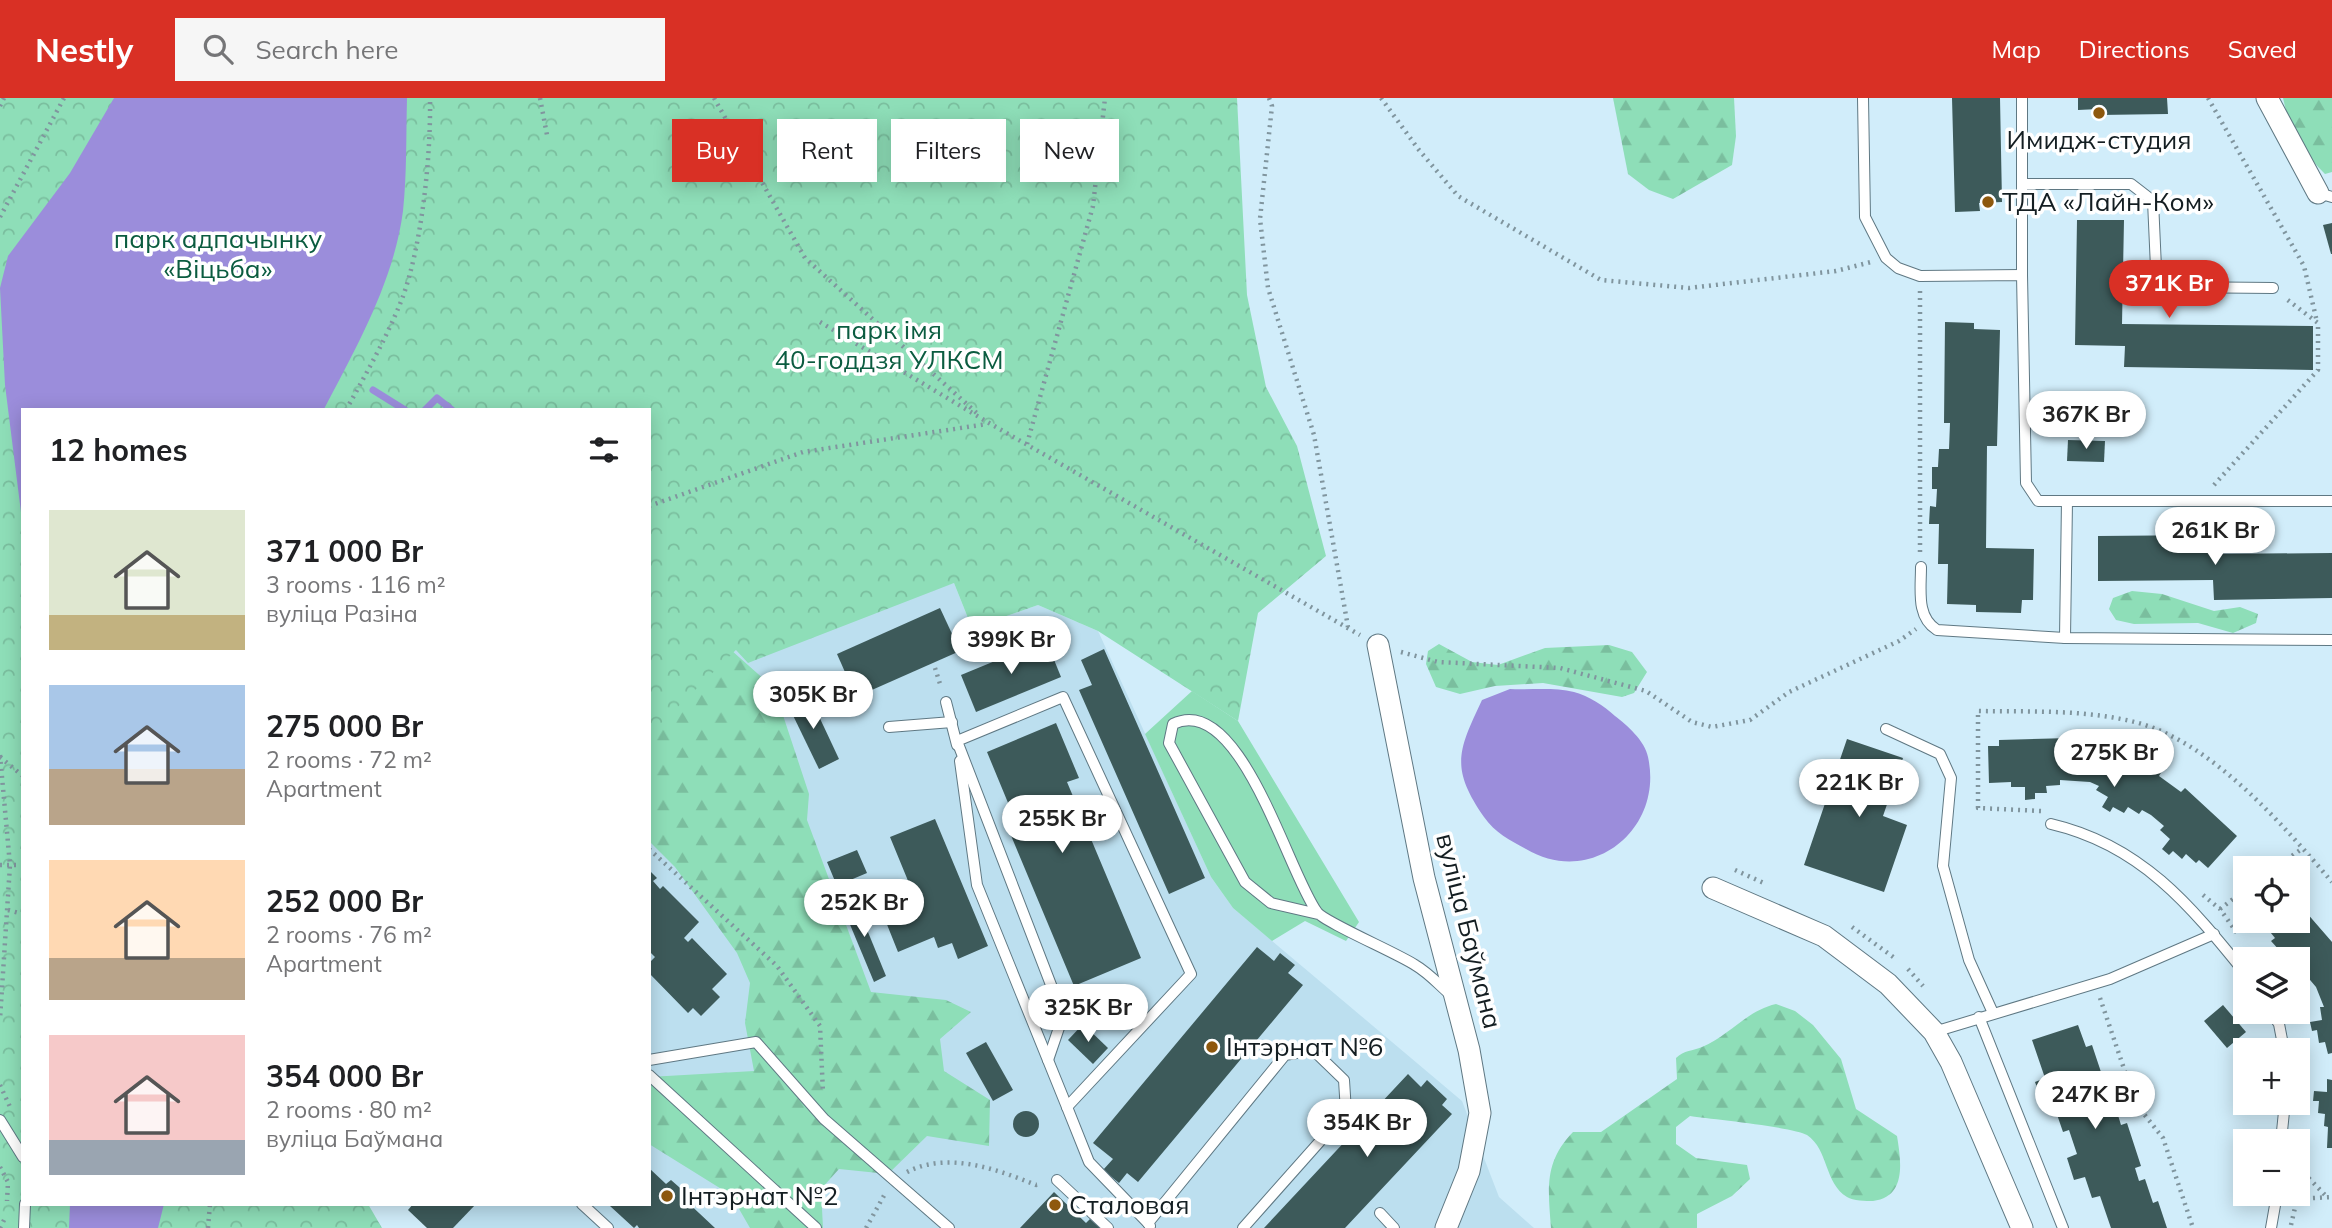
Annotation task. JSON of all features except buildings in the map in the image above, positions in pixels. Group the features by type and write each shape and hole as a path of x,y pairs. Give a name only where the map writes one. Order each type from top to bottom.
{"street":[{"path":"2267,98 2325,195"},
{"name":"вуліца Баўмана","path":"1378,645 1424,878 1469,1050 1480,1113 1469,1171 1446,1228"},
{"path":"1713,888 1824,936 1888,984 1934,1032 1951,1062 2022,1228"}],"lane":[{"path":"1863,98 1865,217 1886,258 1898,268 1920,276 2022,275"},
{"path":"2022,98 2026,484 2038,501 2332,501"},
{"path":"2022,184 2131,184 2153,201 2156,268 2171,287 2273,288"},
{"path":"2065,638 2067,501"},
{"path":"1921,567 1921,608 1926,623 1937,631 2065,638 2332,640"},
{"path":"957,741 1063,697 1191,974 1067,1107"},
{"path":"946,702 957,741 1063,1016 1048,1060"},
{"path":"1318,914 1244,761 1205,723 1185,718 1173,724 1169,743 1245,882 1271,903 1318,914 1418,966 1456,1000"},
{"path":"889,727 952,722"},
{"path":"1886,729 1940,754 1951,778 1943,866 1969,960 1993,1013"},
{"path":"957,741 977,885 1089,1162 1150,1226 1285,1055 1313,1049 1344,1080 1346,1112 1243,1228"},
{"path":"2051,818 2092,835 2144,864 2214,934 2233,958"},
{"path":"1934,1032 2095,984 2214,934"},
{"path":"1979,1017 2063,1228"},
{"path":"651,1060 756,1042 824,1119 949,1228"},
{"path":"651,1077 816,1228"},
{"path":"0,1120 21,1154"},
{"path":"1057,1180 1108,1228"},
{"path":"24,1228 25,1206"},
{"path":"584,1206 608,1228"},
{"path":"2271,1228 2275,1206"},
{"path":"1380,1213 1394,1228"}],"path":[{"path":"0,106 4,98"},
{"path":"58,98 61,106"},
{"path":"0,217 64,98"},
{"path":"347,408 402,298 416,243 431,137 429,98"},
{"path":"540,98 547,135"},
{"path":"713,98 805,258 989,423"},
{"path":"1027,445 1093,206 1105,98"},
{"path":"1269,98 1272,106 1260,219 1268,288 1314,435 1348,628"},
{"path":"1381,98 1419,150 1458,196 1601,280 1689,288 1836,271 1886,258"},
{"path":"2199,501 2318,370 2318,323 2304,266 2208,98"},
{"path":"1920,276 1921,567"},
{"path":"2273,288 2318,323"},
{"path":"820,322 1027,445 1378,645 1438,662 1560,668 1646,691 1692,722 1712,727 1749,720 1789,692 1899,641 1926,623"},
{"path":"651,505 803,452 989,423"},
{"path":"2051,818 2028,809 1978,808 1978,711 2083,712 2143,725 2185,744 2238,783 2303,848 2332,882"},
{"path":"0,756 21,774"},
{"path":"0,756 10,865 0,1019"},
{"path":"2292,856 2303,848"},
{"path":"651,851 777,966 821,1026 824,1119"},
{"path":"0,864 21,865"},
{"path":"2199,891 2220,909"},
{"path":"2204,924 2233,899"},
{"path":"8,910 21,913"},
{"path":"2095,984 2136,1104 2163,1138 2193,1228"},
{"path":"866,1228 893,1179 922,1164 981,1165 1036,1185 1057,1180"},
{"path":"0,1167 8,1182 5,1219 0,1228"},
{"path":"2310,1179 2329,1197"},
{"path":"2310,1196 2329,1197"},
{"path":"208,1228 210,1206"},
{"path":"2290,1228 2295,1206"}],"shaded area":[{"name":"парк адпачынку «Віцьба»","path":"114,98 407,98 405,183 398,237 372,313 325,408 21,408 21,512 5,385 0,288 8,256 70,173"},
{"path":"954,583 972,628 1038,605 1098,631 1211,877 1233,908 1462,1101 1499,1197 1534,1228 453,1228 429,1206 651,1206 651,733 736,650"},
{"path":"1510,689 1567,690 1580,694 1606,709 1639,739 1648,757 1650,783 1645,807 1634,828 1618,845 1598,856 1575,861 1551,859 1509,839 1484,817 1473,800 1462,772 1463,747 1482,700"},
{"path":"70,1206 164,1206 158,1228 69,1228"}],"green space":[{"name":"парк імя 40-годдзя УЛКСМ","path":"0,98 1237,98 1247,295 1266,387 1297,446 1326,556 1258,613 1238,721 1098,631 1038,605 972,628 954,583 748,663 736,650 651,733 651,408 21,408 21,1206 369,1206 382,1228 0,1228"},
{"path":"1613,98 1734,98 1736,136 1732,165 1673,199 1649,190 1628,174"},
{"path":"2283,98 2332,98 2332,172 2325,174 2304,149 2293,130"},
{"path":"651,585 687,611 774,688 809,794 807,820 871,992 946,1000 971,1012 940,1039 944,1071 990,1100 989,1146 927,1136 888,1174 839,1169 821,1189 823,1228 750,1228 731,1195 651,1145 651,1077 754,1071 745,1023 750,983 737,953 675,867 651,843"},
{"path":"2132,591 2162,594 2214,611 2240,607 2258,614 2256,623 2233,633 2198,623 2134,624 2116,620 2109,609 2113,598"},
{"path":"1439,644 1472,662 1498,665 1545,648 1609,645 1632,652 1647,672 1634,693 1622,697 1543,683 1495,686 1460,694 1436,687 1426,664 1428,651"},
{"path":"1192,691 1238,721 1359,922 1346,941 1305,921 1272,941 1233,908 1211,877 1145,734"},
{"path":"1776,1004 1795,1011 1813,1025 1841,1059 1856,1109 1897,1136 1900,1166 1897,1185 1892,1193 1873,1201 1847,1197 1834,1184 1819,1149 1807,1135 1770,1126 1690,1116 1676,1127 1676,1144 1696,1158 1747,1165 1750,1179 1732,1196 1697,1214 1697,1228 1551,1228 1550,1176 1557,1154 1573,1132 1601,1132 1677,1079 1676,1058 1679,1055 1712,1042 1756,1012"}],"waterway":[{"path":"373,390 402,408"},
{"path":"427,408 437,398 450,408"}],"place":[{"name":"Имидж-студия","path":"2099,113"},
{"name":"ТДА «Лайн-Ком»","path":"1988,202"},
{"name":"Інтэрнат №6","path":"1212,1047"},
{"name":"Інтэрнат №2","path":"667,1196"},
{"name":"Сталовая","path":"1055,1205"}]}
